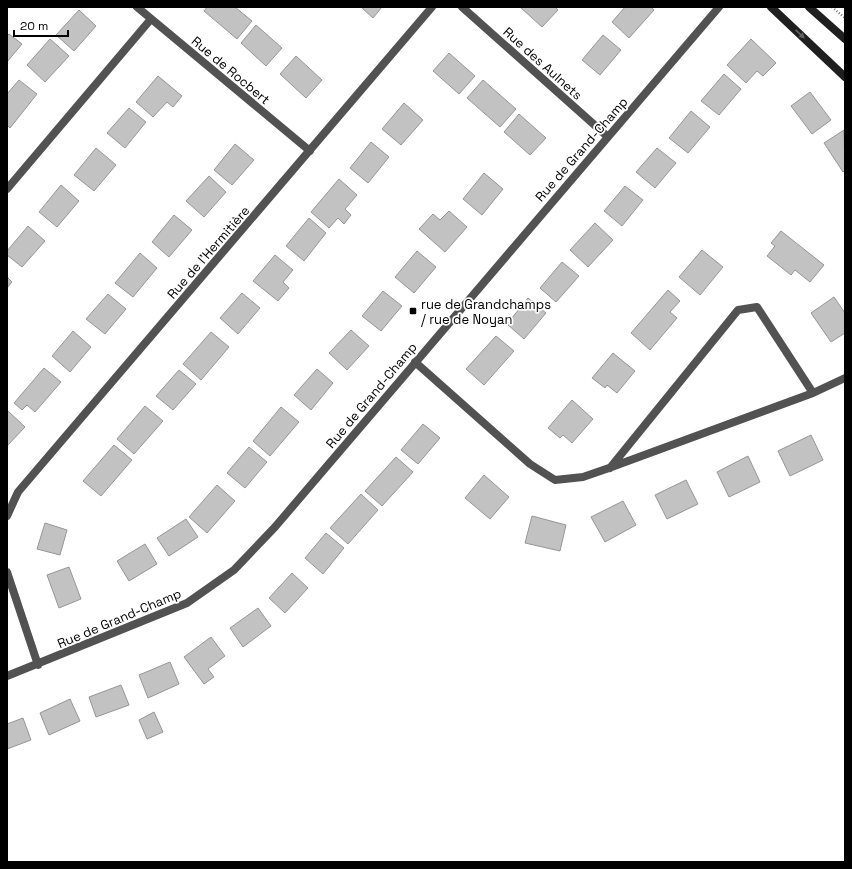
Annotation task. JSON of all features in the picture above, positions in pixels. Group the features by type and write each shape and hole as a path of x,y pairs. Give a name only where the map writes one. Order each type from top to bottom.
{"street":[{"name":"Rue de Rocbert","path":"137,7 310,151"},
{"name":"Rue de l'Hermitière","path":"7,516 18,492 432,7"},
{"name":"Rue des Aulnets","path":"462,7 608,137"},
{"name":"Rue de Grand-Champ","path":"7,676 38,665 187,603 234,570 275,527 719,7"},
{"path":"771,7 845,76"},
{"path":"809,7 845,39"},
{"path":"7,189 151,19"},
{"path":"609,468 738,310 757,307 813,393"},
{"path":"415,362 530,464 555,480 583,477 609,468 813,393 845,378"},
{"path":"7,572 38,665"}],"path":[{"path":"832,7 845,18"}],"building":[{"path":"207,7 235,7 252,21 237,39 204,11"},
{"path":"361,7 382,7 373,18"},
{"path":"520,7 555,7 558,10 542,27"},
{"path":"625,7 651,7 654,10 629,38 612,22"},
{"path":"79,10 96,26 74,51 56,35"},
{"path":"256,25 282,48 266,66 241,43"},
{"path":"9,34 22,44 7,62 7,36"},
{"path":"603,35 621,50 600,75 582,60"},
{"path":"50,39 69,56 45,82 27,65"},
{"path":"751,39 776,63 763,76 757,71 746,83 727,65"},
{"path":"449,53 475,76 459,94 433,71"},
{"path":"296,56 322,80 306,98 280,74"},
{"path":"724,74 741,89 719,115 701,101"},
{"path":"158,76 182,96 173,107 167,102 153,117 136,102"},
{"path":"19,80 37,94 10,128 7,125 7,94"},
{"path":"483,80 516,109 500,127 467,98"},
{"path":"810,92 831,120 812,134 791,106"},
{"path":"404,103 423,120 401,145 382,129"},
{"path":"129,108 146,122 125,148 107,133"},
{"path":"691,111 710,127 688,153 669,138"},
{"path":"519,114 546,138 530,155 504,132"},
{"path":"844,130 845,170 843,172 824,143"},
{"path":"371,142 389,157 368,183 350,168"},
{"path":"235,144 254,160 232,185 214,170"},
{"path":"96,148 116,165 94,191 74,175"},
{"path":"657,148 676,163 655,188 636,172"},
{"path":"484,173 503,189 482,215 463,199"},
{"path":"209,176 226,192 204,217 186,201"},
{"path":"339,179 357,195 345,209 351,215 344,224 338,218 329,228 311,212"},
{"path":"61,185 79,201 57,227 39,212"},
{"path":"625,186 643,200 622,226 604,211"},
{"path":"449,211 467,227 445,252 419,229 433,214 440,220"},
{"path":"174,215 192,230 169,257 152,242"},
{"path":"309,218 326,233 304,261 286,246"},
{"path":"595,223 613,240 588,267 570,250"},
{"path":"28,226 45,241 22,267 7,255 7,251"},
{"path":"781,231 824,265 810,282 795,270 791,275 767,256 775,246 771,243"},
{"path":"702,250 723,267 700,295 679,277"},
{"path":"417,251 436,267 414,293 395,277"},
{"path":"140,253 157,268 133,297 115,283"},
{"path":"275,255 293,270 283,282 289,288 278,301 253,281"},
{"path":"562,262 579,276 556,302 540,288"},
{"path":"7,277 12,282 7,288"},
{"path":"668,290 680,301 670,312 677,318 650,350 631,333"},
{"path":"383,291 402,306 381,331 362,316"},
{"path":"242,293 260,308 238,334 220,318"},
{"path":"108,294 126,309 105,334 86,319"},
{"path":"834,297 845,313 845,333 831,342 811,313"},
{"path":"528,298 546,313 524,339 507,324"},
{"path":"351,330 369,346 347,370 329,353"},
{"path":"73,331 91,347 70,372 52,356"},
{"path":"211,332 229,347 201,380 183,364"},
{"path":"496,336 514,351 484,385 466,369"},
{"path":"613,353 635,371 617,393 607,385 605,388 592,378"},
{"path":"44,368 61,382 35,412 27,405 22,410 14,403"},
{"path":"317,369 333,383 311,410 294,395"},
{"path":"179,370 196,384 173,410 156,396"},
{"path":"572,400 593,419 572,443 563,435 560,438 548,428"},
{"path":"145,406 163,421 134,454 117,439"},
{"path":"281,407 299,422 270,456 253,441"},
{"path":"8,411 25,427 7,446 7,412"},
{"path":"423,424 440,438 418,464 401,450"},
{"path":"811,435 823,460 790,476 778,451"},
{"path":"114,445 132,460 101,496 83,481"},
{"path":"249,447 267,462 245,488 227,473"},
{"path":"748,456 760,482 729,497 717,472"},
{"path":"396,457 413,472 382,506 365,491"},
{"path":"484,475 509,497 490,519 465,498"},
{"path":"686,480 698,504 667,519 655,495"},
{"path":"217,485 235,501 207,533 189,517"},
{"path":"361,494 378,510 348,544 330,528"},
{"path":"623,501 636,525 605,542 591,517"},
{"path":"532,516 566,525 560,551 525,543"},
{"path":"186,519 198,537 169,556 157,538"},
{"path":"45,523 67,530 60,555 37,549"},
{"path":"326,533 344,548 323,574 305,558"},
{"path":"145,544 157,564 129,581 117,561"},
{"path":"69,567 81,599 59,608 47,575"},
{"path":"292,573 308,588 285,613 269,598"},
{"path":"258,608 271,626 243,647 230,628"},
{"path":"211,637 225,656 208,669 214,677 204,684 184,657"},
{"path":"170,662 179,684 148,698 139,675"},
{"path":"121,685 129,705 96,717 89,697"},
{"path":"70,699 80,721 49,735 40,713"},
{"path":"154,712 163,732 147,739 139,720"},
{"path":"23,718 31,740 7,749 7,724"}],"place":[{"name":"rue de Grandchamps / rue de Noyan","path":"413,311"}]}
